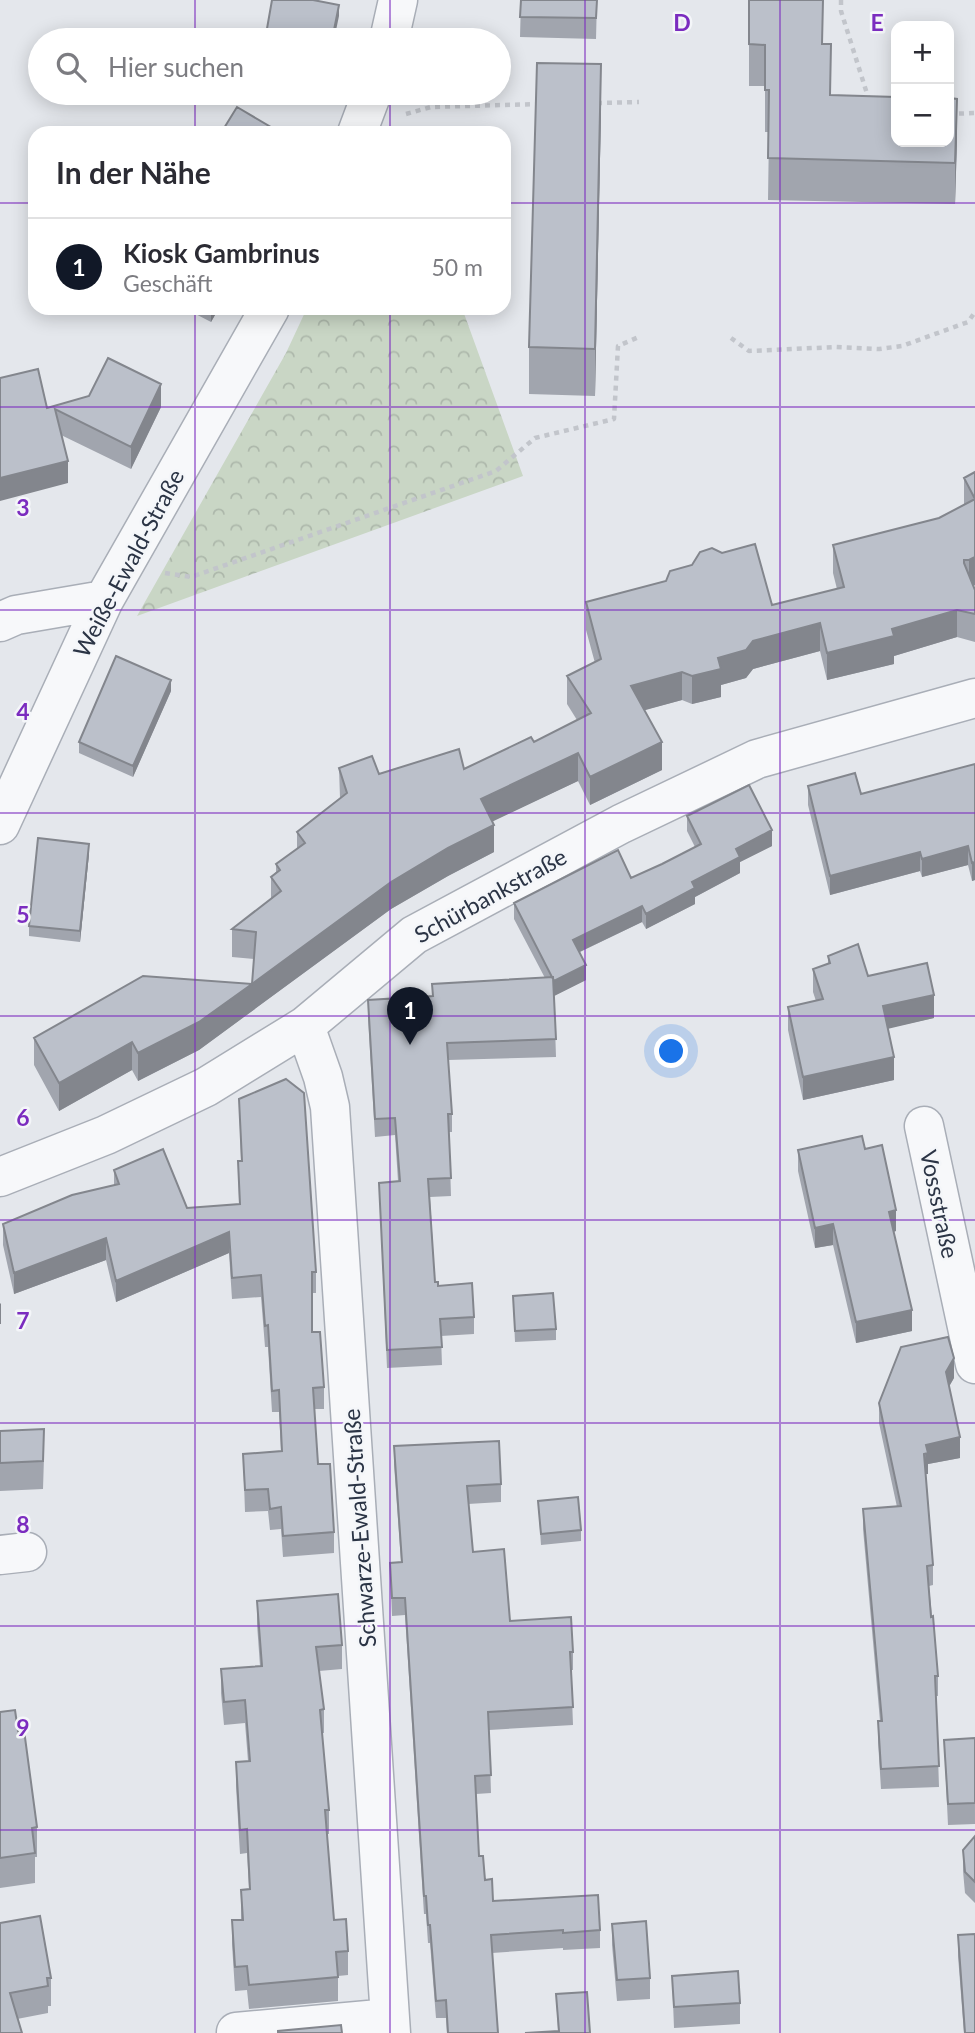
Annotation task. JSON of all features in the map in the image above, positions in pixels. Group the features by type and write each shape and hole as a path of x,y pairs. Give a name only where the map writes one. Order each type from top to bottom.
{"street":[{"path":"391,28 398,0"},
{"path":"360,126 368,105"},
{"name":"Weiße-Ewald-Straße","path":"0,825 104,600 266,315"},
{"path":"0,622 16,615 104,600"},
{"name":"Schürbankstraße","path":"0,1177 106,1135 206,1087 305,1026 414,934 621,824 757,759 975,698"},
{"name":"Schwarze-Ewald-Straße","path":"305,1026 323,1077 330,1107 391,2025"},
{"name":"Vossstraße","path":"923,1126 975,1363"},
{"path":"236,2032 391,2025"}],"path":[{"path":"841,0 841,11 870,102"},
{"path":"592,103 639,102"},
{"path":"373,126 431,107 552,104"},
{"path":"954,114 975,113"},
{"path":"731,338 749,351 836,347 880,349 902,346 968,322 975,312"},
{"path":"122,567 191,577 496,471 535,438 614,419 618,346 641,337"}],"green space":[{"path":"304,315 465,315 523,476 137,616 286,353"}],"building":[{"path":"272,0 313,0 339,5 334,28 267,28"},
{"path":"521,0 597,0 596,18 520,17"},
{"path":"749,0 823,0 822,44 831,44 830,95 891,97 891,147 954,147 954,99 957,99 955,163 768,158 769,90 765,90 765,45 749,44"},
{"path":"537,63 601,64 595,349 529,347"},
{"path":"237,107 269,126 225,126"},
{"path":"108,358 161,384 131,447 55,409 68,461 0,478 0,378 38,369 47,408 89,396"},
{"path":"975,472 975,499 964,478"},
{"path":"975,499 975,557 964,560 964,563 975,590 975,614 957,610 892,629 894,636 827,653 820,623 753,641 746,650 718,658 721,669 692,676 682,672 631,686 662,742 590,777 578,753 481,799 494,825 448,848 391,882 252,984 256,932 232,929 281,891 271,877 280,870 276,864 305,843 297,832 347,793 339,768 372,756 379,774 459,749 464,769 531,737 534,742 591,713 567,676 601,659 586,602 666,581 670,571 692,565 700,552 712,548 722,553 755,544 772,605 844,587 833,545 939,518"},
{"path":"116,656 171,680 133,766 79,742"},
{"path":"975,764 975,862 972,863 968,846 922,859 920,852 830,876 808,786 855,773 861,794"},
{"path":"749,785 772,830 736,849 740,857 692,882 695,888 646,914 642,906 573,940 586,965 554,981 514,903 618,850 631,878 662,864 701,844 687,816"},
{"path":"38,838 89,844 80,931 29,926"},
{"path":"858,944 868,976 927,963 934,995 883,1006 894,1057 803,1077 788,1007 823,999 813,969 830,963 828,956"},
{"path":"143,976 252,984 199,1022 138,1053 132,1042 59,1083 34,1038"},
{"path":"553,977 556,1039 447,1043 452,1114 448,1114 451,1178 428,1179 435,1282 438,1282 438,1286 472,1283 474,1317 440,1319 442,1347 387,1350 379,1183 400,1181 395,1118 375,1119 368,1000 433,996 432,984"},
{"path":"286,1079 304,1093 316,1272 312,1272 312,1332 320,1332 324,1387 313,1388 318,1464 330,1464 334,1532 283,1536 281,1507 270,1509 268,1489 245,1490 243,1454 282,1451 279,1390 272,1391 268,1325 265,1326 261,1275 232,1278 229,1232 116,1281 106,1238 14,1273 3,1224 72,1195 119,1184 114,1170 163,1149 187,1208 240,1204 238,1161 242,1161 239,1099"},
{"path":"862,1136 865,1149 882,1145 896,1210 889,1212 912,1310 856,1322 833,1224 815,1228 798,1150"},
{"path":"553,1293 556,1329 515,1331 513,1296"},
{"path":"948,1337 954,1358 946,1372 960,1437 926,1445 928,1453 924,1454 933,1565 927,1566 938,1676 935,1676 939,1766 881,1769 878,1721 882,1721 863,1509 901,1506 879,1403 901,1347"},
{"path":"44,1429 43,1461 0,1463 0,1431"},
{"path":"499,1441 501,1484 467,1486 473,1552 504,1549 510,1621 571,1617 573,1707 488,1712 491,1775 475,1776 479,1856 483,1856 485,1880 492,1879 493,1901 598,1895 600,1930 491,1935 498,2033 448,2033 446,2000 436,2001 430,1925 424,1896 405,1598 392,1598 390,1563 402,1562 394,1446"},
{"path":"578,1497 581,1530 541,1534 538,1501"},
{"path":"338,1594 342,1645 316,1647 324,1709 320,1710 329,1810 325,1810 334,1920 346,1919 348,1951 336,1952 338,1977 249,1985 247,1966 235,1967 232,1920 243,1920 241,1890 250,1889 247,1829 240,1830 236,1762 250,1761 245,1700 224,1702 221,1669 262,1666 257,1601"},
{"path":"15,1710 18,1731 24,1730 37,1827 32,1828 35,1853 0,1858 0,1712"},
{"path":"975,1738 975,1803 948,1804 944,1740"},
{"path":"975,1836 975,1882 965,1872 963,1850"},
{"path":"40,1916 51,1978 47,1978 48,1986 10,1993 22,2033 0,2033 0,1923"},
{"path":"646,1921 650,1978 617,1980 612,1924"},
{"path":"975,1934 975,2033 965,2033 958,1935"},
{"path":"738,1971 740,2003 674,2007 672,1976"},
{"path":"587,1992 590,2033 525,2033 559,2031 556,1994"},
{"path":"341,2025 342,2033 278,2033 278,2031"}],"place":[{"name":"Kiosk Gambrinus","path":"410,1045"}]}
